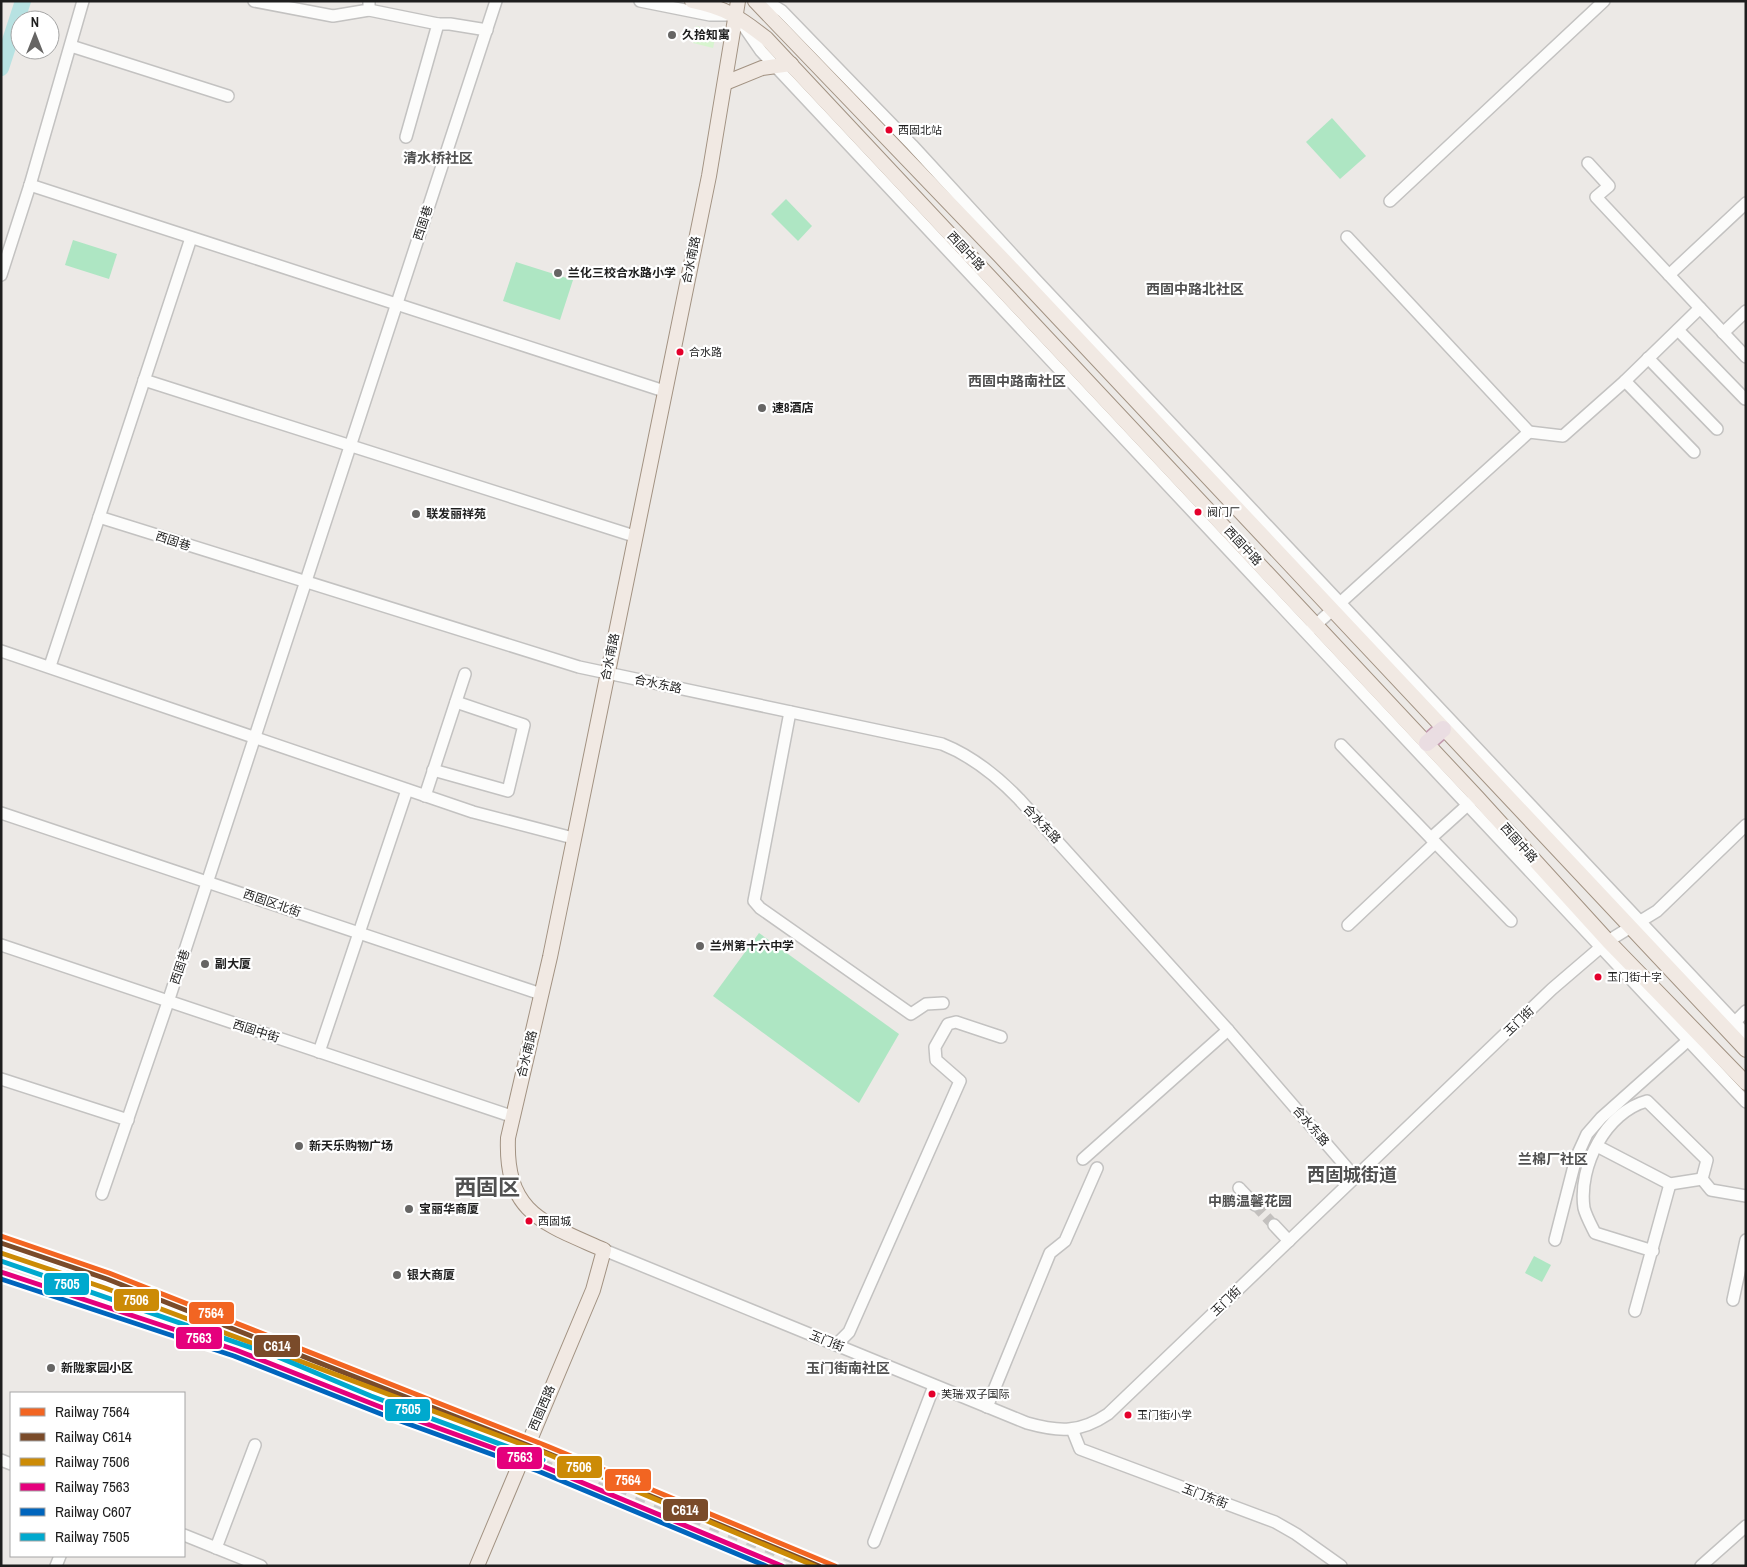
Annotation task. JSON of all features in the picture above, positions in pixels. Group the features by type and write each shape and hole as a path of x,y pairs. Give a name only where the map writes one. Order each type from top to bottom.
{"highway":[{"path":"1427,743 1443,729"}],"main road":[{"path":"692,1 737,8"},
{"name":"西固中路","path":"755,1 1335,606 1443,729 1636,925 1730,1026 1746,1050"},
{"name":"西固中路","path":"737,8 984,270 1311,629 1427,743 1473,801 1604,945 1693,1037 1746,1083"},
{"name":"合水南路","path":"604,1250 536,1217 522,1202 515,1191 508,1167 508,1138 511,1116 541,994 709,176 737,8"},
{"path":"725,83 750,72 774,65 791,64"},
{"path":"984,270 999,256"},
{"name":"西固西路","path":"477,1566 593,1290 604,1250"}],"street":[{"path":"1,275 30,185 83,1"},
{"path":"254,1 333,16 369,6 438,24 487,30"},
{"name":"西固巷","path":"102,1194 208,881 496,1"},
{"path":"640,1 710,15 737,8 761,50 774,65 1473,801 1348,925"},
{"path":"766,1 782,11 912,145 1335,606 1561,840 1636,925"},
{"path":"1390,201 1604,1"},
{"path":"406,137 438,24"},
{"path":"71,46 228,96"},
{"path":"1588,163 1609,186 1596,197 1746,357"},
{"path":"30,185 664,391"},
{"path":"1669,275 1746,204"},
{"path":"1347,237 1529,432 1563,436 1700,308"},
{"path":"50,666 191,238"},
{"path":"1723,333 1746,311"},
{"path":"1678,330 1745,399"},
{"path":"1648,358 1717,429"},
{"path":"144,380 634,536"},
{"path":"1624,381 1694,452"},
{"path":"1311,629 1529,432"},
{"name":"西固巷","path":"99,517 305,582"},
{"name":"合水东路","path":"305,582 606,674 942,744 956,750 987,769 1019,798 1228,1030 1355,1178"},
{"path":"1,650 254,739 473,812 573,838"},
{"path":"425,796 465,674"},
{"path":"434,770 508,791 524,724 456,702"},
{"path":"790,712 754,901 760,908 912,1014 926,1004 943,1003"},
{"path":"1341,745 1511,921"},
{"path":"319,1052 407,790"},
{"name":"西固区北街","path":"1,813 541,994"},
{"name":"玉门街","path":"604,1250 934,1386 1045,1428 1072,1429 1094,1423 1108,1414 1552,989 1604,945 1657,911 1746,825"},
{"name":"西固中街","path":"1,945 511,1116"},
{"path":"1746,1011 1730,1026 1746,1034"},
{"path":"836,1345 849,1332 960,1081 936,1060 935,1048 948,1024 956,1022 1002,1037"},
{"path":"1083,1159 1228,1030"},
{"path":"1555,1240 1576,1158 1587,1134 1601,1118 1693,1037 1746,1102"},
{"path":"1,1079 128,1120"},
{"path":"1653,1251 1595,1233 1584,1209 1585,1178 1596,1146 1610,1123 1635,1104 1648,1100 1707,1160 1702,1179"},
{"path":"1596,1146 1670,1184 1702,1179"},
{"path":"988,1407 1050,1253 1065,1241 1097,1168"},
{"path":"1702,1179 1711,1190 1746,1196"},
{"path":"1635,1311 1670,1184"},
{"path":"1239,1188 1256,1205"},
{"path":"1274,1225 1289,1241"},
{"path":"1733,1300 1746,1240"},
{"path":"874,1542 934,1386"},
{"name":"玉门东街","path":"1072,1429 1080,1449 1275,1522 1296,1534 1341,1566"},
{"path":"216,1548 255,1445"},
{"path":"1701,1566 1746,1526"},
{"path":"185,1535 261,1566"}],"green space":[{"path":"696,26 708,29 715,39 713,48 693,43"},
{"path":"1332,118 1366,156 1340,179 1306,142"},
{"path":"786,199 812,226 798,241 771,214"},
{"path":"73,240 117,254 109,279 65,265"},
{"path":"516,262 573,280 560,320 503,301"},
{"path":"759,933 899,1034 859,1103 713,996"},
{"path":"1534,1256 1551,1265 1542,1282 1525,1273"}],"waterway":[{"path":"1,68 23,1"}],"tunnel":[{"path":"1255,1205 1274,1225"}],"railway":[{"path":"543,1460 801,1566"}],"rail line":[{"name":"7564","path":"1,1236 109,1273 547,1446 835,1566"},
{"name":"C614","path":"1,1243 107,1279 545,1452 819,1566"},
{"name":"7506","path":"1,1253 105,1288 545,1453 815,1566"},
{"name":"7505","path":"1,1261 278,1357 371,1396 543,1460"},
{"name":"7563","path":"1,1272 236,1350 383,1408 540,1465 782,1566"},
{"name":"C607","path":"1,1279 234,1356 381,1414 538,1471 766,1566"}],"place":[{"name":"久拾知寓","path":"672,35"},
{"name":"西固北站","path":"889,130"},
{"name":"兰化三校合水路小学","path":"558,273"},
{"name":"合水路","path":"680,352"},
{"name":"速8酒店","path":"762,408"},
{"name":"阀门厂","path":"1198,512"},
{"name":"联发丽祥苑","path":"416,514"},
{"name":"兰州第十六中学","path":"700,946"},
{"name":"副大厦","path":"205,964"},
{"name":"玉门街十字","path":"1598,977"},
{"name":"新天乐购物广场","path":"299,1146"},
{"name":"宝丽华商厦","path":"409,1209"},
{"name":"西固城","path":"529,1221"},
{"name":"银大商厦","path":"397,1275"},
{"name":"新陇家园小区","path":"51,1368"},
{"name":"芙瑞·双子国际","path":"932,1394"},
{"name":"玉门街小学","path":"1128,1415"}],"district":[{"name":"清水桥社区","path":"438,158"},
{"name":"西固中路北社区","path":"1195,289"},
{"name":"西固中路南社区","path":"1017,381"},
{"name":"兰棉厂社区","path":"1553,1159"},
{"name":"西固城街道","path":"1352,1175"},
{"name":"西固区","path":"487,1187"},
{"name":"中鹏温馨花园","path":"1250,1201"},
{"name":"玉门街南社区","path":"848,1368"}]}
